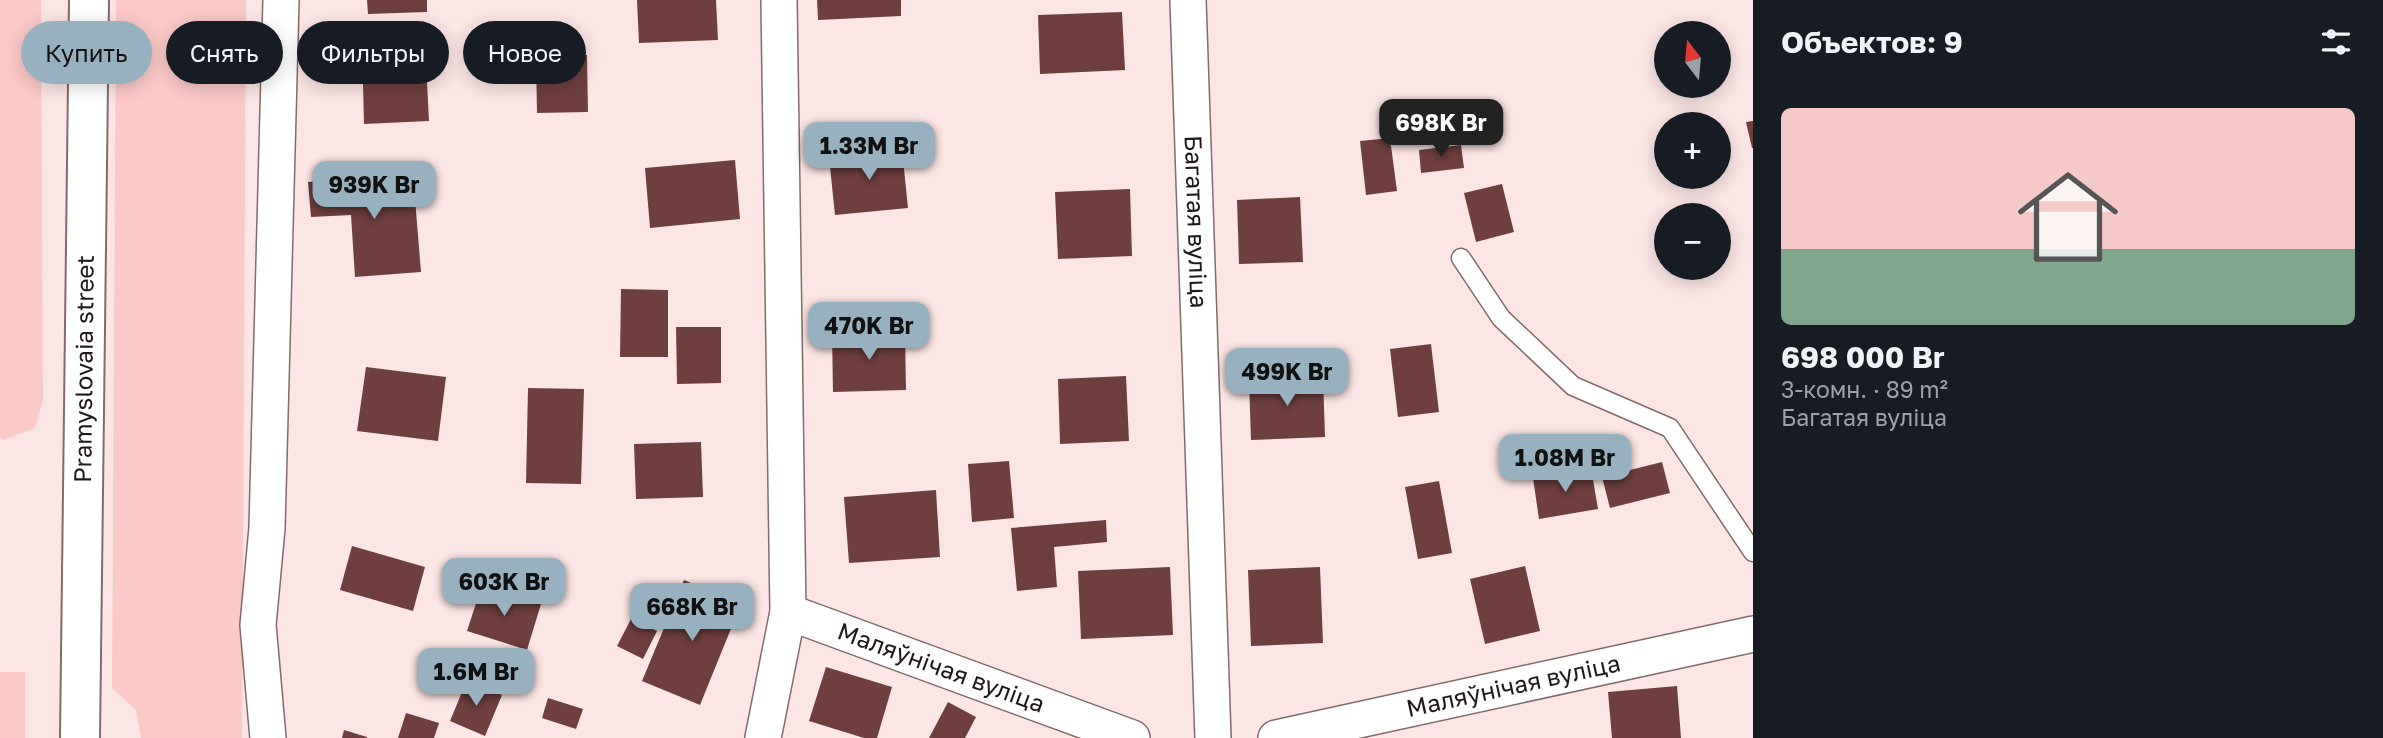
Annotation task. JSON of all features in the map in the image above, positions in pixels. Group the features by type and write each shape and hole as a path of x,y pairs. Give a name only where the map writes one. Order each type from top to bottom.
{"main road":[{"name":"Pramyslovaia street","path":"80,738 89,0"}],"street":[{"path":"268,738 258,625 267,528 281,0"},
{"path":"763,738 788,612 779,0"},
{"name":"Багатая вуліца","path":"1188,0 1213,738"},
{"name":"Маляўнічая вуліца","path":"788,612 1132,738"},
{"name":"Маляўнічая вуліца","path":"1276,738 1753,634"}],"lane":[{"path":"1461,258 1502,318 1573,386 1670,428 1753,552"}],"shaded area":[{"path":"0,0 41,0 41,21 21,21 21,84 41,84 43,400 35,428 3,440 0,438"},
{"path":"116,0 246,0 246,21 166,21 166,84 246,84 242,738 141,738 136,710 112,688 116,84 152,84 152,21 116,21"},
{"path":"0,672 25,672 25,738 0,738"}],"building":[{"path":"367,0 427,0 427,12 368,14"},
{"path":"637,0 716,0 718,40 639,43"},
{"path":"817,0 901,0 901,16 818,20"},
{"path":"1122,12 1125,70 1040,74 1038,15"},
{"path":"586,55 588,112 537,113 536,84 586,84"},
{"path":"363,84 427,84 429,121 364,124"},
{"path":"1753,121 1753,148 1752,148 1746,122"},
{"path":"1390,138 1397,191 1366,195 1360,141"},
{"path":"1461,145 1464,168 1421,173 1419,150"},
{"path":"902,149 908,208 835,215 829,157"},
{"path":"735,160 740,219 650,228 645,168"},
{"path":"413,174 421,272 355,277 351,215 311,217 308,182"},
{"path":"1502,184 1514,232 1476,242 1464,193"},
{"path":"1130,189 1132,256 1058,259 1055,192"},
{"path":"1300,197 1303,262 1239,264 1237,200"},
{"path":"621,289 668,290 668,357 620,357"},
{"path":"676,327 721,327 721,383 677,384"},
{"path":"905,332 906,390 833,392 832,333"},
{"path":"1431,344 1439,412 1398,417 1390,349"},
{"path":"366,367 446,377 438,441 357,431"},
{"path":"1126,376 1129,441 1060,444 1058,379"},
{"path":"1323,377 1325,437 1251,440 1249,380"},
{"path":"528,388 584,389 581,484 526,483"},
{"path":"701,442 703,497 636,499 634,444"},
{"path":"1009,461 1014,518 972,522 968,464"},
{"path":"1662,462 1670,493 1610,508 1602,477"},
{"path":"1591,468 1598,509 1539,519 1533,478"},
{"path":"1439,481 1452,553 1418,559 1405,487"},
{"path":"936,490 940,557 849,563 844,497"},
{"path":"1106,520 1107,542 1054,547 1057,587 1017,591 1011,528"},
{"path":"352,546 425,567 413,611 340,590"},
{"path":"1525,566 1540,631 1485,644 1470,579"},
{"path":"1170,567 1173,635 1081,639 1078,571"},
{"path":"1320,567 1323,643 1251,646 1248,570"},
{"path":"684,580 741,604 700,705 642,681"},
{"path":"482,585 541,604 527,650 467,631"},
{"path":"631,619 657,631 643,659 617,646"},
{"path":"826,667 892,687 877,738 864,738 809,721"},
{"path":"467,680 502,695 485,736 450,721"},
{"path":"1677,686 1681,738 1612,738 1608,692"},
{"path":"548,698 583,709 576,729 542,718"},
{"path":"948,702 976,717 965,738 929,738"},
{"path":"406,713 439,723 434,738 398,738"},
{"path":"344,730 367,737 367,738 342,738"}]}
